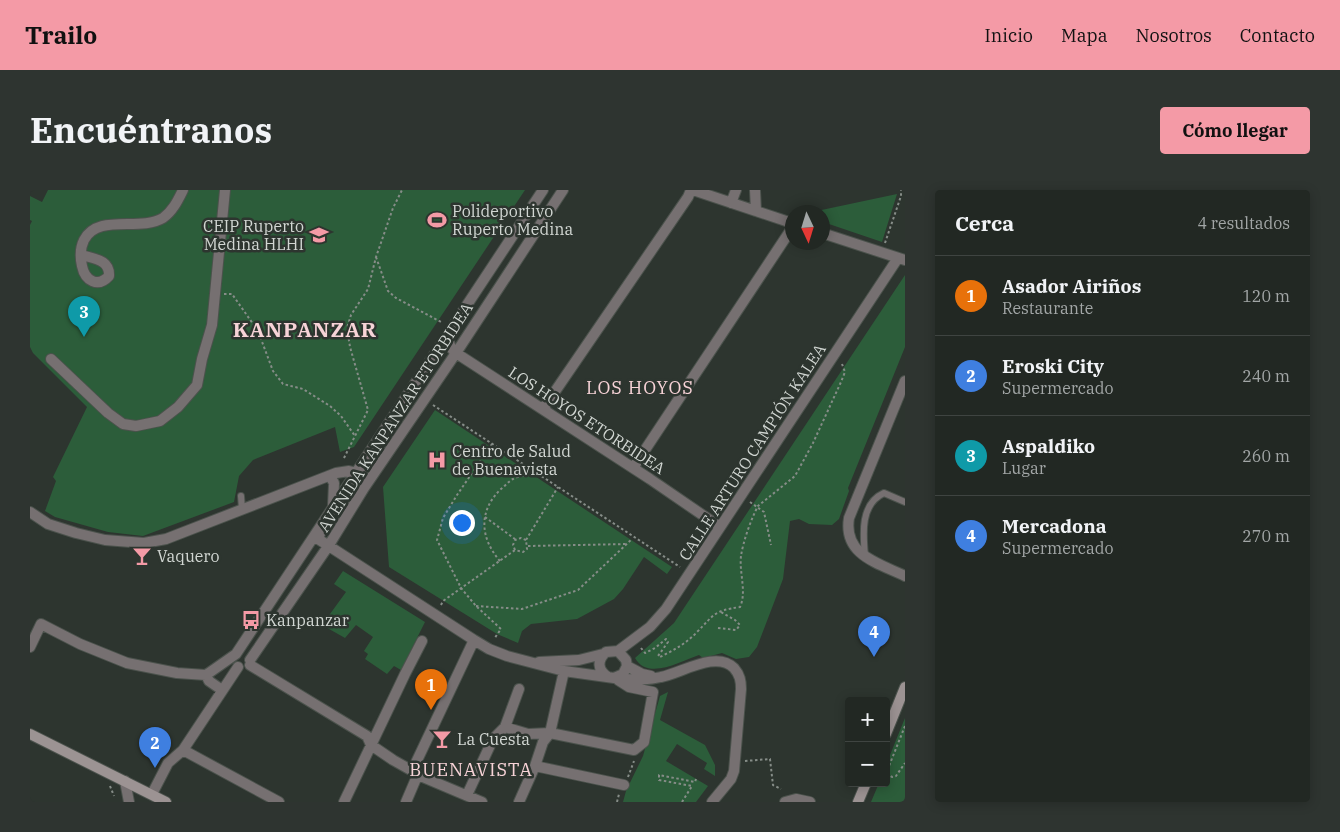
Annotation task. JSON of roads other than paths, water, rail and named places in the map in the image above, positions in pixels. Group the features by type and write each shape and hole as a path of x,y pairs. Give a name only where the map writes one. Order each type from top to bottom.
{"street":[{"path":"82,255 80,249 87,234 95,228 104,225 154,222 164,217 172,209 183,190"},
{"path":"50,360 108,413 123,424 136,426 160,421 178,407 197,385 212,325 225,190"},
{"name":"AVENIDA KANPANZAR ETORBIDEA","path":"243,658 246,642 447,329 544,190"},
{"name":"AVENIDA KANPANZAR ETORBIDEA","path":"243,658 329,545 364,488 456,353 563,190"},
{"path":"543,409 692,190 785,221"},
{"path":"730,203 736,190"},
{"path":"755,190 756,211"},
{"path":"830,235 901,259"},
{"path":"633,468 785,239"},
{"name":"CALLE ARTURO CAMPIÓN KALEA","path":"618,651 650,627 666,609 901,259"},
{"path":"447,329 450,348 456,353"},
{"name":"LOS HOYOS ETORBIDEA","path":"456,353 720,527"},
{"path":"905,381 849,518 847,529 850,541 865,557 905,576"},
{"path":"30,512 48,524 76,533 105,540 144,543 166,539 330,476 349,471 368,477 364,488"},
{"path":"330,476 334,483 333,509"},
{"path":"315,536 489,649 528,662 564,671 638,680 660,678 711,662 720,661 730,664 738,672 741,681 734,771 731,779 712,802"},
{"path":"30,647 35,626 127,663 177,674 206,675 243,658"},
{"path":"406,802 416,773 474,640"},
{"path":"344,802 374,747 422,642"},
{"path":"528,662 579,660 610,651 618,651 626,660 626,666 623,674 612,677"},
{"path":"504,727 528,734 550,733 634,750 644,742 653,692 630,687 601,671 599,667 600,658 603,654"},
{"path":"152,794 168,764 183,750 238,667 236,662 243,658"},
{"path":"243,658 367,736 374,747 416,773 482,802"},
{"path":"626,666 642,674 660,678"},
{"path":"519,802 543,742 550,733 564,671"},
{"path":"206,675 209,681 222,690"},
{"path":"890,724 905,687"},
{"path":"467,795 493,739 504,727 519,689"},
{"path":"30,734 166,802"},
{"path":"183,750 279,802"},
{"path":"535,766 624,785"},
{"path":"125,781 129,802"},
{"path":"858,802 864,787"},
{"path":"785,802 796,799 810,802"}],"lane":[{"path":"865,557 862,527 875,497 884,493 905,502"},
{"path":"241,496 242,509"}],"place":[{"name":"Polideportivo Ruperto Medina","path":"437,220"},
{"name":"CEIP Ruperto Medina HLHI","path":"319,235"},
{"name":"Aspaldiko","path":"84,337"},
{"name":"Centro de Salud de Buenavista","path":"437,460"},
{"name":"Vaquero","path":"142,556"},
{"name":"Kanpanzar","path":"251,620"},
{"name":"Mercadona","path":"874,657"},
{"name":"Asador Airiños","path":"431,710"},
{"name":"La Cuesta","path":"442,739"},
{"name":"Eroski City","path":"155,768"}],"district":[{"name":"KANPANZAR","path":"305,330"},
{"name":"LOS HOYOS","path":"640,388"},
{"name":"BUENAVISTA","path":"471,770"}]}
